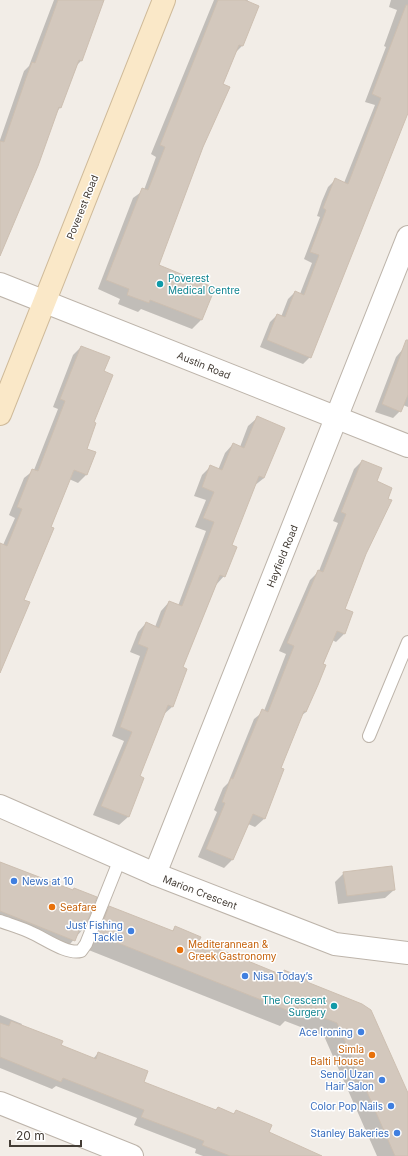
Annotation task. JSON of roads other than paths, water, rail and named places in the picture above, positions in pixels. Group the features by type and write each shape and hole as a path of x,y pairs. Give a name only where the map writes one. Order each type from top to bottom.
{"street":[{"name":"Poverest Road","path":"0,414 164,0"},
{"name":"Hayfield Road","path":"155,874 408,237"},
{"name":"Austin Road","path":"0,284 408,446"},
{"name":"Marion Crescent","path":"0,806 155,874 335,944 408,953"},
{"path":"0,1103 132,1156"}],"lane":[{"path":"369,736 408,642"},
{"path":"0,921 32,932 56,945 73,951 80,951 86,944 120,859"}],"place":[{"name":"Poverest Medical Centre","path":"160,284"},
{"name":"News at 10","path":"14,881"},
{"name":"Seafare","path":"52,907"},
{"name":"Just Fishing Tackle","path":"131,931"},
{"name":"Mediterannean & Greek Gastronomy","path":"180,950"},
{"name":"Nisa Today’s","path":"245,976"},
{"name":"The Crescent Surgery","path":"334,1006"},
{"name":"Ace Ironing","path":"361,1032"},
{"name":"Simla Balti House","path":"372,1055"},
{"name":"Senol Uzan Hair Salon","path":"382,1080"},
{"name":"Color Pop Nails","path":"391,1106"},
{"name":"Stanley Bakeries","path":"397,1133"}]}
